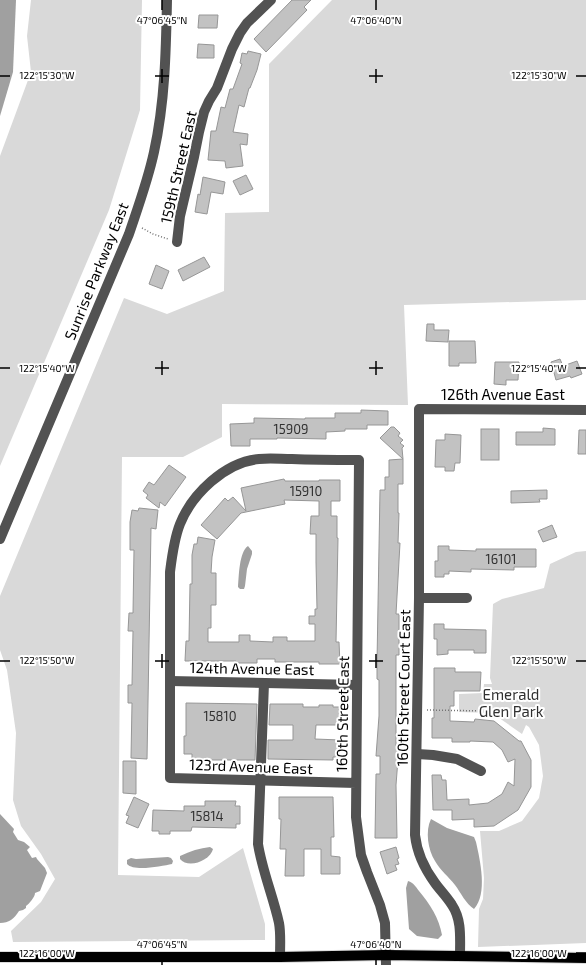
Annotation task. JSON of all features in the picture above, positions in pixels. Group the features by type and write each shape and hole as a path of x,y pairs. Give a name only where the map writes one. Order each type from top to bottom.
{"main road":[{"path":"0,957 280,957 386,960 460,956 586,958"}],"street":[{"name":"Sunrise Parkway East","path":"0,539 129,234 139,206 154,153 160,117 166,52 166,0"},
{"name":"159th Street East","path":"177,242 180,216 194,157 198,132 204,112 217,88 232,49 240,33 247,23 271,0"},
{"name":"126th Avenue East","path":"419,409 586,410"},
{"name":"160th Street Court East","path":"419,409 419,598 415,835 420,860 427,872 453,905 460,928 460,956"},
{"name":"160th Street East","path":"170,681 170,572 172,556 180,524 203,488 230,468 258,459 359,460 356,817 361,855 380,905 385,923 386,960"},
{"path":"419,598 466,598"},
{"name":"124th Avenue East","path":"170,681 357,685"},
{"name":"123rd Avenue East","path":"170,681 170,778 261,782 356,783"},
{"path":"264,683 258,844 260,858 279,922 280,957"},
{"path":"417,754 457,759 481,771"}],"path":[{"path":"146,230 153,234 177,242"},
{"path":"417,710 487,711"}],"green space":[{"path":"31,0 142,0 140,110 109,210 0,466 0,156 31,72 27,36"},
{"path":"332,0 586,0 586,300 404,305 408,405 222,404 222,437 183,457 122,457 118,875 199,877 243,848 265,924 265,940 13,942 11,931 41,902 55,879 41,854 21,826 13,800 16,733 7,670 0,650 0,596 124,298 167,314 224,291 225,213 269,212 269,64"},
{"name":"Emerald Glen Park","path":"586,551 586,943 478,947 479,909 483,899 484,878 480,831 499,831 522,821 539,798 543,776 539,745 529,727 526,725 522,734 492,713 459,712 459,694 483,693 484,684 492,684 490,678 493,604 502,599 544,588 550,564 576,552"}],"shaded area":[{"path":"0,0 16,0 13,72 0,116"},
{"path":"248,546 252,551 252,554 247,569 244,589 240,589 238,587 241,559 245,549"},
{"path":"0,814 14,829 13,832 18,840 24,842 30,847 27,850 32,858 36,857 47,873 40,891 35,893 26,908 19,911 11,920 0,923"},
{"path":"431,819 447,828 474,837 479,858 482,886 481,895 474,909 439,867 433,857 428,840 428,829"},
{"path":"210,847 213,849 208,857 198,862 188,863 180,859 180,856 199,849"},
{"path":"168,857 173,861 172,864 136,868 127,864 127,860 131,858"},
{"path":"408,881 415,886 434,912 442,935 438,939 417,936 409,929 406,888"}],"building":[{"path":"292,0 311,0 304,7 307,10 266,52 254,39"},
{"path":"199,15 218,15 217,28 198,28"},
{"path":"198,44 214,45 214,58 197,58"},
{"path":"248,51 261,54 244,107 239,105 233,132 248,134 247,145 240,144 243,166 226,168 225,161 208,160 211,131 216,131 221,107 225,108 230,89 233,89 242,64 240,63 242,53 247,54"},
{"path":"246,175 253,189 240,195 233,181"},
{"path":"203,177 225,182 223,194 211,192 207,214 195,212"},
{"path":"204,257 210,267 183,281 178,270"},
{"path":"156,265 169,271 162,289 149,284"},
{"path":"427,324 434,324 434,330 449,330 448,342 426,341"},
{"path":"449,341 475,341 476,363 459,363 459,366 449,366"},
{"path":"560,359 563,366 577,361 582,374 571,378 570,376 556,380 551,362"},
{"path":"495,362 519,362 518,380 506,380 506,385 494,384"},
{"path":"361,410 388,411 388,425 367,425 367,429 345,429 345,431 326,432 326,439 250,439 250,446 231,446 230,424 254,423 254,418 335,418 335,413 361,413"},
{"path":"391,427 394,427 400,433 398,436 403,440 400,443 404,446 402,448 403,459 380,438"},
{"path":"543,428 555,429 555,445 516,445 516,432 543,432"},
{"path":"481,429 499,429 499,460 481,460"},
{"path":"579,430 586,430 586,454 578,454"},
{"path":"445,434 461,435 460,463 455,463 454,471 445,471 445,467 435,467 436,440 445,440"},
{"path":"403,459 403,484 398,484 398,543 400,543 396,614 399,614 399,655 396,655 396,746 399,746 396,785 397,838 375,838 376,774 380,774 380,756 376,756 379,716 379,680 377,679 377,662 380,490 385,490 385,477 389,477 389,460"},
{"path":"169,465 186,477 165,506 160,502 159,508 146,498 148,495 143,491 149,482 154,485"},
{"path":"284,479 285,481 340,480 340,501 331,501 331,516 337,516 336,642 339,642 340,664 319,664 319,662 275,662 275,659 257,659 257,663 236,663 236,661 185,661 186,641 189,641 192,555 194,544 197,544 198,537 215,540 211,573 216,573 216,605 211,605 211,628 208,628 208,642 239,642 239,635 250,635 250,641 273,642 273,637 287,637 287,641 315,641 315,624 309,624 309,616 315,616 315,609 317,609 316,534 310,534 311,516 319,516 319,501 284,500 285,504 241,513 217,539 201,525 225,498 228,501 233,497 246,511 241,488"},
{"path":"547,490 547,499 539,499 540,502 511,503 511,491"},
{"path":"139,508 158,510 156,529 151,528 147,759 131,758 132,703 128,703 128,685 132,685 133,631 128,631 129,613 133,613 134,550 130,550 130,522 132,510 138,511"},
{"path":"552,525 557,537 543,542 538,531"},
{"path":"438,546 449,546 449,550 476,551 476,549 536,549 536,567 514,567 514,570 471,569 471,572 449,571 449,574 444,574 444,577 435,577 435,561 438,561"},
{"path":"434,624 444,624 444,629 486,630 486,653 474,653 474,650 448,650 448,654 437,655 437,639 434,639"},
{"path":"434,668 455,668 455,672 481,672 480,691 454,691 454,706 450,706 450,721 474,722 475,719 494,721 521,741 531,760 531,787 518,810 494,826 474,827 474,819 452,820 452,810 433,810 432,775 441,775 442,780 446,780 447,800 469,799 469,805 488,803 502,794 508,782 514,786 515,759 508,762 502,750 493,742 452,742 452,738 432,738 432,718 434,718"},
{"path":"186,703 257,704 255,760 192,760 192,754 184,754 184,736 186,736"},
{"path":"270,704 303,704 303,707 333,705 333,707 341,707 341,725 316,725 315,739 340,740 339,757 333,757 333,760 268,759 268,740 293,740 293,725 269,725"},
{"path":"123,761 136,761 136,794 123,793"},
{"path":"134,797 149,804 138,828 126,823 129,816 126,815"},
{"path":"279,797 333,797 334,837 331,837 331,856 340,857 340,874 321,874 321,849 304,849 304,876 285,876 286,849 280,849 281,819 279,819"},
{"path":"205,801 236,801 235,806 240,806 240,824 236,824 236,828 192,827 191,831 170,831 170,834 159,834 159,831 152,831 153,810 184,811 184,806 205,806"},
{"path":"396,847 399,858 397,859 399,864 395,865 397,870 387,874 380,852"}]}
